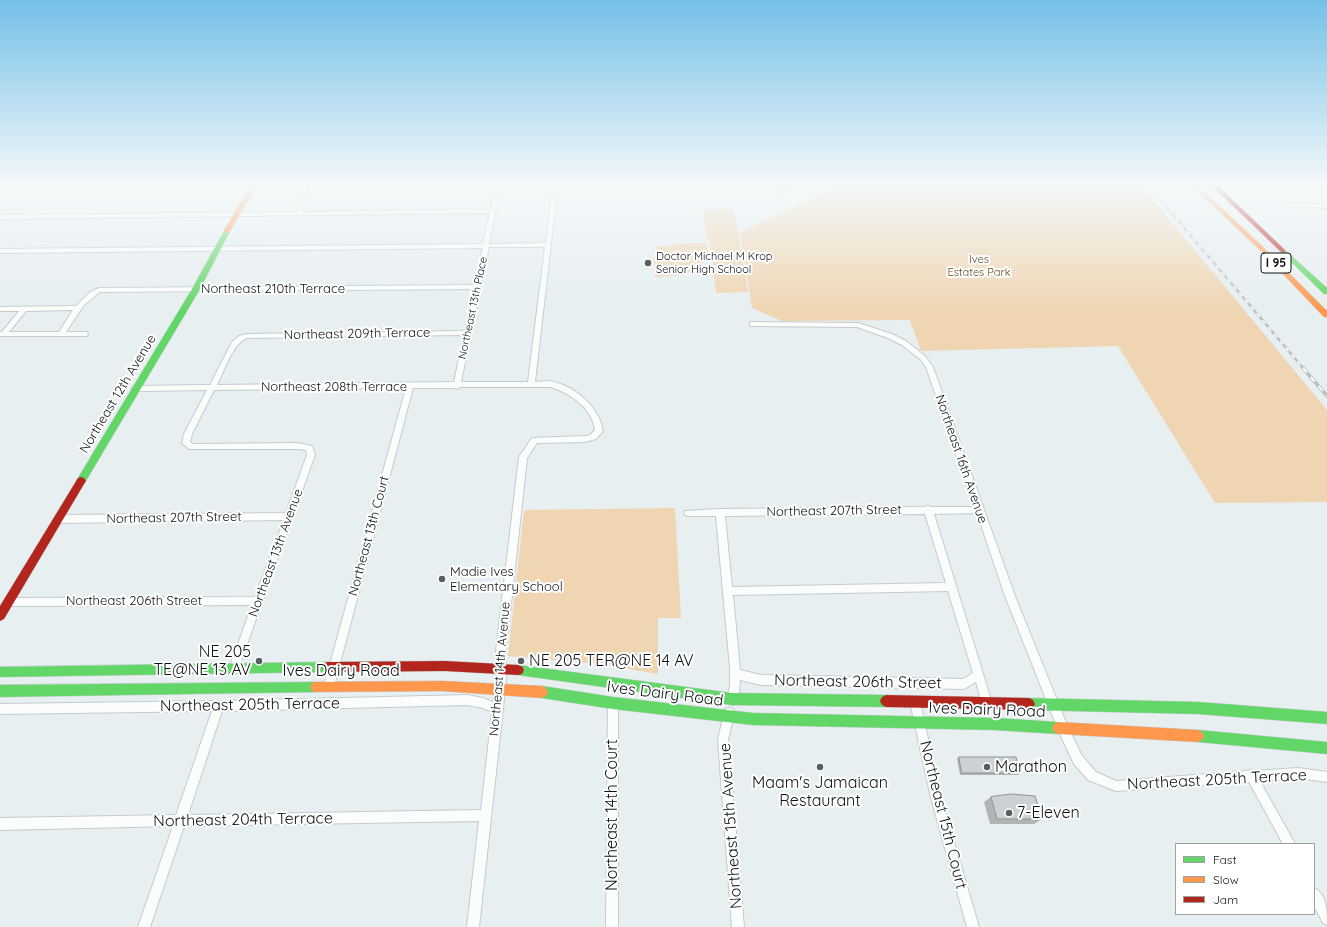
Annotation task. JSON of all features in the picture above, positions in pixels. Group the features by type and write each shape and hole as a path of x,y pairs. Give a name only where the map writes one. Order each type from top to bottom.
{"main road":[{"name":"Northeast 12th Avenue","path":"0,616 196,289 230,226"},
{"path":"1233,226 1327,325"},
{"name":"I 95","path":"1237,226 1327,315"},
{"path":"1246,226 1327,305"},
{"path":"1258,226 1327,292"},
{"name":"I 95","path":"1266,226 1326,282"},
{"name":"Ives Dairy Road","path":"0,672 444,666 502,668 541,672 620,685 732,700 987,703 1198,708 1327,718"},
{"name":"Ives Dairy Road","path":"0,692 329,686 442,686 500,688 537,691 613,703 753,719 1063,728 1208,737 1327,748"}],"street":[{"name":"Northeast 13th Place","path":"457,386 490,226"},
{"path":"532,385 551,226"},
{"path":"0,251 549,245"},
{"name":"Northeast 210th Terrace","path":"61,334 77,308 91,294 99,290 477,287"},
{"path":"0,309 77,308"},
{"path":"2,334 24,309"},
{"name":"Northeast 16th Avenue","path":"752,324 858,325 890,336 914,350 923,358 929,367 1010,596 1063,728"},
{"name":"Northeast 209th Terrace","path":"212,387 234,344 241,338 247,336 468,333"},
{"path":"2,334 85,334"},
{"name":"Northeast 14th Avenue","path":"473,927 498,709 502,668 500,654 523,457 535,440 585,439 593,437 599,431 599,423 593,414 574,396 559,386 552,384 532,385"},
{"name":"Northeast 208th Terrace","path":"136,388 532,385"},
{"name":"Northeast 13th Court","path":"329,686 410,386"},
{"name":"Northeast 13th Avenue","path":"212,387 188,434 186,443 192,447 298,446 310,448 311,455 234,669"},
{"path":"928,510 987,703"},
{"name":"Northeast 207th Street","path":"688,514 720,512 979,510"},
{"name":"Northeast 15th Avenue","path":"720,512 729,591 735,674 735,691 723,740 738,927"},
{"name":"Northeast 207th Street","path":"58,519 289,516"},
{"path":"729,591 951,587"},
{"name":"Northeast 206th Street","path":"9,602 258,600"},
{"name":"Northeast 206th Street","path":"735,674 761,680 964,684 979,675"},
{"name":"Northeast 205th Terrace","path":"0,708 219,706 467,700 483,703 498,709"},
{"name":"Northeast 15th Court","path":"915,702 936,798 973,927"},
{"name":"Northeast 14th Court","path":"612,927 613,703"},
{"path":"144,927 219,706"},
{"name":"Northeast 205th Terrace","path":"1063,728 1078,760 1092,776 1116,786 1250,775 1298,773 1327,777"},
{"path":"1250,775 1288,843"},
{"name":"Northeast 204th Terrace","path":"0,824 486,815"},
{"path":"1315,896 1327,919"}],"green space":[{"path":"705,226 737,226 748,292 716,293 709,238 707,238"},
{"name":"Ives Estates Park","path":"754,226 1175,226 1327,410 1327,502 1215,503 1118,346 921,351 910,320 782,321 752,308 740,233"},
{"path":"705,243 708,247 707,256 703,263 697,268 681,275 655,277 654,257 657,257 656,247 676,244"},
{"path":"675,508 681,618 658,618 658,674 599,664 508,656 524,510"}],"building":[{"name":"Marathon","path":"959,757 1016,757 1020,773 962,773"},
{"name":"7-Eleven","path":"1011,794 1035,796 1042,819 997,819 991,797"}],"railway":[{"path":"1183,226 1304,369"},
{"path":"1303,368 1327,396"}],"traffic: fast":[{"path":"81,481 196,289 227,231"},
{"path":"1283,251 1327,292"},
{"path":"0,672 328,667"},
{"path":"518,670 732,699 886,701"},
{"path":"0,691 316,687"},
{"path":"542,692 613,703 753,719 995,724 1058,728"},
{"path":"1029,704 1198,708 1327,718"},
{"path":"1198,736 1327,748"}],"traffic: slow":[{"path":"227,231 230,226"},
{"path":"1238,226 1327,315"},
{"path":"316,687 442,686 542,692"},
{"path":"1058,728 1198,736"}],"traffic: jam":[{"path":"1257,226 1283,251"},
{"path":"0,616 81,481"},
{"path":"328,667 445,666 518,670"},
{"path":"886,701 1029,704"}],"place":[{"name":"Doctor Michael M Krop Senior High School","path":"648,263"},
{"name":"Madie Ives Elementary School","path":"442,579"},
{"name":"NE 205 TE@NE 13 AV","path":"259,661"},
{"name":"NE 205 TER@NE 14 AV","path":"521,661"},
{"name":"Maam's Jamaican Restaurant","path":"820,767"},
{"name":"Marathon","path":"987,767"},
{"name":"7-Eleven","path":"1009,813"}]}
